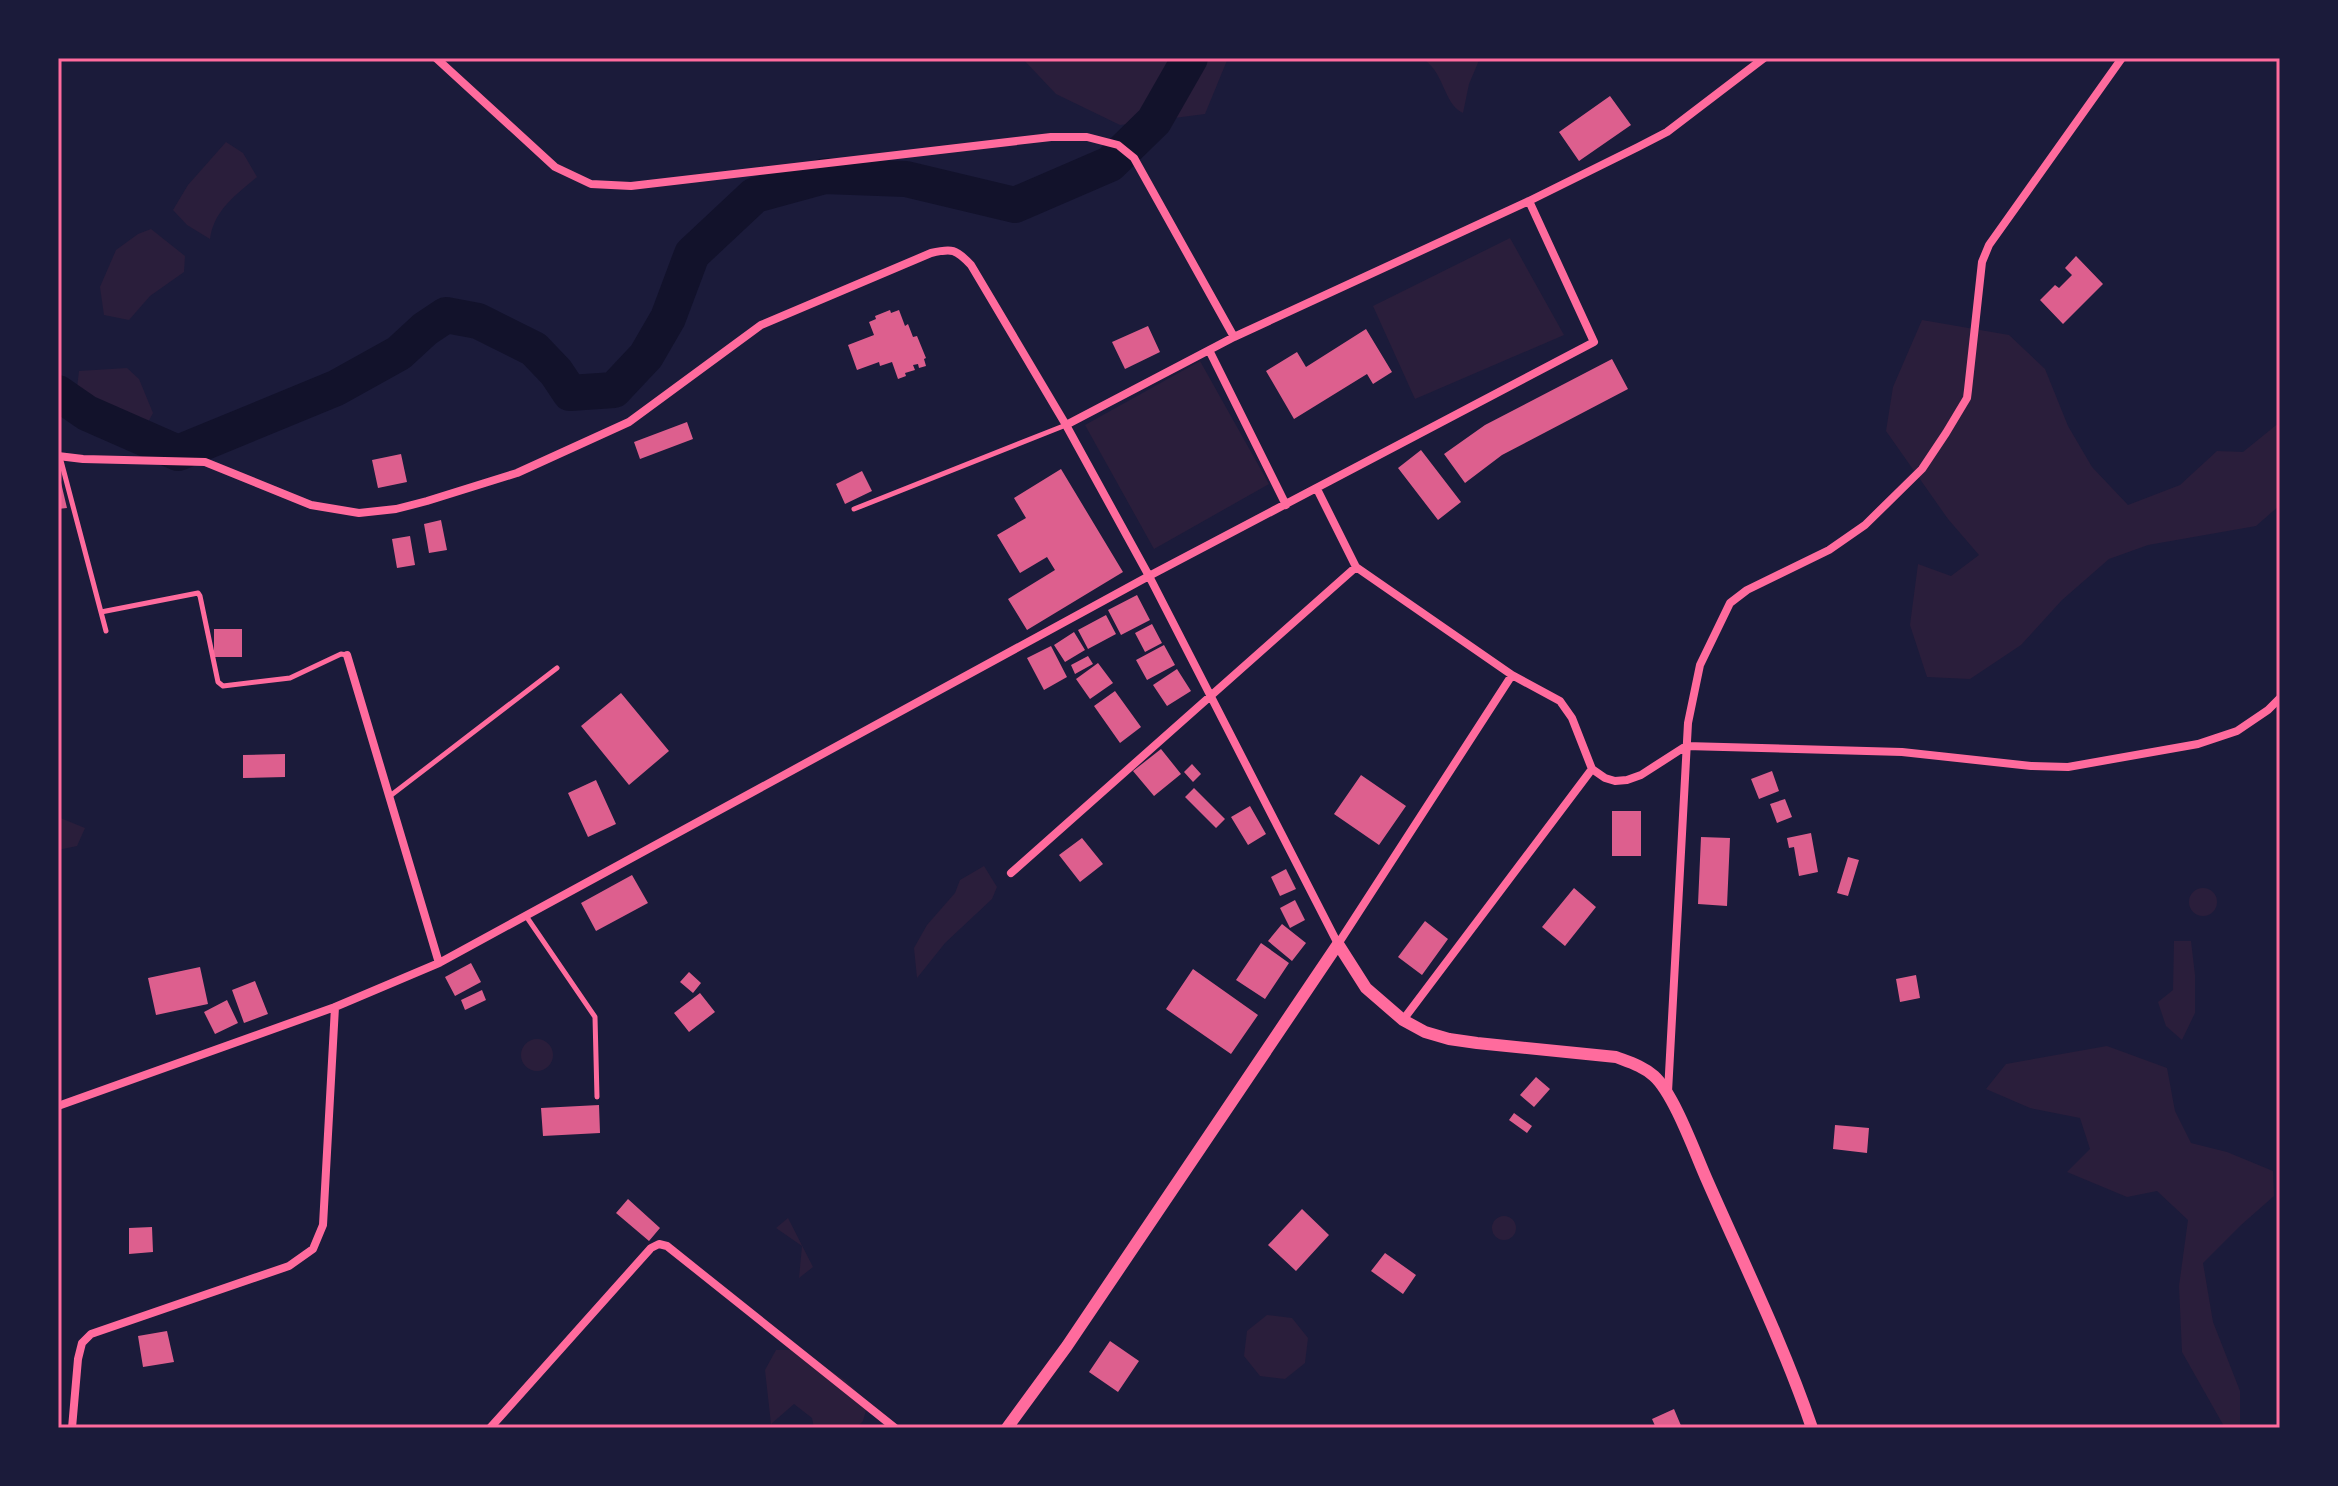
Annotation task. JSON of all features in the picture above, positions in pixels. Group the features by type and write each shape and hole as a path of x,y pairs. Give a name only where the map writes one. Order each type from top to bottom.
{"street":[{"path":"436,58 555,167 591,184 631,186 1051,137 1087,137 1118,145 1134,158 1234,337"},
{"path":"1066,425 1234,337 1529,201 1667,132 1764,58"},
{"path":"1668,1093 1686,746 1700,665 1722,614 1747,590 1851,536 1922,469 1967,398 1982,262 1989,245 2122,58"},
{"path":"58,1106 335,1007 439,963 1149,576 1594,342 1529,201"},
{"path":"59,456 205,462 311,505 359,513 417,504 517,473 629,422 761,325 917,259 945,250 958,251 971,265 1066,425 1149,576 1338,944 1366,988 1403,1020 1425,1032 1449,1039 1616,1057 1637,1065 1655,1077 1668,1093 1798,1387 1812,1428"},
{"path":"1209,350 1286,505"},
{"path":"1317,489 1356,567 1512,675 1560,701 1568,709 1592,769 1615,781 1627,780 1649,770 1686,746 1902,752 2068,767 2198,744 2237,731 2280,698"},
{"path":"1011,873 1356,567"},
{"path":"347,655 439,963"},
{"path":"1007,1428 1067,1346 1338,944 1512,675"},
{"path":"1403,1020 1592,769"},
{"path":"72,1428 78,1359 82,1343 91,1334 289,1266 313,1249 323,1225 335,1007"},
{"path":"490,1428 651,1248 659,1244 667,1246 895,1428"}],"lane":[{"path":"854,509 1066,425"},
{"path":"59,456 106,631"},
{"path":"101,612 198,593 218,682 223,686 290,678 341,654 347,655"},
{"path":"389,797 557,668"},
{"path":"526,916 595,1017 597,1097"}],"shaded area":[{"path":"1022,58 1228,58 1205,114 1120,125 1056,94"},
{"path":"1421,58 1480,58 1469,84 1463,113 1451,102 1429,63"},
{"path":"226,142 243,153 257,177 221,211 210,239 187,225 173,210 188,185"},
{"path":"151,229 185,256 184,272 150,296 129,320 104,315 100,287 116,250 138,234"},
{"path":"1510,238 1564,335 1415,399 1373,306"},
{"path":"1922,320 2009,335 2045,369 2068,426 2092,467 2128,505 2180,485 2217,451 2243,452 2280,422 2280,505 2256,526 2148,545 2109,559 2062,600 2021,645 1970,679 1927,677 1910,625 1918,564 1951,576 1979,555 1948,519 1886,431 1893,387"},
{"path":"1200,361 1269,484 1154,549 1085,425"},
{"path":"127,368 139,379 153,413 146,426 75,405 79,371"},
{"path":"58,817 85,828 77,846 58,850"},
{"path":"984,866 997,887 992,899 945,943 917,978 914,948 927,925 955,893 960,880"},
{"path":"2203,888 2213,892 2217,902 2213,912 2203,916 2193,912 2189,902 2193,892"},
{"path":"2174,941 2191,941 2195,975 2195,1013 2182,1040 2166,1026 2158,1002 2173,990"},
{"path":"537,1039 548,1044 553,1055 548,1066 537,1071 526,1066 521,1055 526,1044"},
{"path":"2107,1046 2167,1068 2175,1111 2191,1143 2227,1152 2273,1171 2274,1196 2203,1263 2213,1322 2240,1391 2240,1428 2225,1428 2182,1352 2179,1286 2188,1220 2157,1191 2127,1197 2067,1172 2090,1149 2080,1118 2030,1108 1986,1089 2006,1064"},
{"path":"1504,1216 1513,1219 1516,1228 1513,1237 1504,1240 1495,1237 1492,1228 1495,1219"},
{"path":"788,1218 813,1267 799,1278 802,1246 776,1228"},
{"path":"1267,1315 1292,1318 1308,1338 1305,1363 1285,1379 1260,1376 1244,1356 1247,1331"},
{"path":"776,1350 798,1350 845,1380 868,1403 863,1421 856,1428 814,1428 812,1418 794,1404 771,1424 765,1370"}],"building":[{"path":"1610,96 1631,125 1579,161 1559,132"},
{"path":"2076,256 2103,284 2063,324 2040,300 2055,285 2059,288 2072,275 2065,268"},
{"path":"890,310 891,313 899,310 905,326 908,324 913,337 917,336 926,358 926,366 919,368 918,364 913,365 915,370 898,379 892,362 880,366 879,362 857,370 848,345 874,335 869,322"},
{"path":"1148,326 1160,352 1125,369 1112,342"},
{"path":"1366,329 1392,372 1373,384 1367,374 1294,419 1266,371 1297,352 1306,367"},
{"path":"1612,359 1628,389 1502,455 1465,483 1444,454 1485,425"},
{"path":"687,422 693,439 640,459 634,442"},
{"path":"1421,450 1461,502 1438,520 1398,468"},
{"path":"401,454 407,482 378,488 372,460"},
{"path":"1061,469 1123,572 1027,630 1008,599 1055,570 1047,557 1020,573 997,535 1026,518 1014,498"},
{"path":"58,470 67,508 58,509"},
{"path":"862,471 872,491 845,504 836,484"},
{"path":"441,520 447,550 429,553 424,524"},
{"path":"410,536 415,565 397,568 392,539"},
{"path":"1137,595 1150,620 1121,635 1108,610"},
{"path":"1106,615 1116,634 1088,649 1078,630"},
{"path":"1152,624 1162,643 1145,652 1135,633"},
{"path":"214,629 242,629 242,657 214,657"},
{"path":"1074,632 1085,650 1065,662 1054,645"},
{"path":"1164,645 1175,665 1147,680 1136,660"},
{"path":"1051,646 1067,677 1044,690 1027,658"},
{"path":"1088,656 1093,664 1075,674 1071,665"},
{"path":"1098,663 1113,683 1090,699 1076,679"},
{"path":"1177,669 1191,691 1167,706 1153,685"},
{"path":"1115,691 1141,727 1120,743 1094,706"},
{"path":"621,693 669,751 629,785 581,726"},
{"path":"1161,749 1181,774 1154,796 1133,771"},
{"path":"285,754 285,777 243,778 243,755"},
{"path":"1192,764 1201,774 1193,782 1184,772"},
{"path":"1772,771 1779,791 1759,799 1751,779"},
{"path":"1361,775 1406,806 1379,845 1334,814"},
{"path":"596,780 616,824 588,837 568,793"},
{"path":"1194,788 1225,819 1216,828 1185,797"},
{"path":"1785,799 1792,817 1777,823 1770,804"},
{"path":"1250,806 1266,834 1248,845 1231,817"},
{"path":"1612,811 1641,811 1641,856 1612,856"},
{"path":"1811,833 1818,872 1799,876 1794,847 1789,848 1787,838"},
{"path":"1701,837 1730,838 1727,906 1698,904"},
{"path":"1082,838 1103,864 1080,882 1059,855"},
{"path":"1848,857 1859,860 1848,896 1837,893"},
{"path":"1286,869 1296,889 1280,896 1271,877"},
{"path":"632,875 648,903 596,931 581,903"},
{"path":"1574,888 1596,907 1565,946 1542,927"},
{"path":"1295,900 1305,920 1290,928 1280,908"},
{"path":"1425,921 1448,939 1422,975 1398,957"},
{"path":"1282,924 1306,943 1292,961 1268,941"},
{"path":"1261,943 1289,963 1265,999 1236,980"},
{"path":"471,963 481,982 455,996 445,977"},
{"path":"200,967 208,1004 156,1015 148,978"},
{"path":"1193,969 1258,1015 1231,1054 1166,1009"},
{"path":"689,972 701,983 693,993 680,982"},
{"path":"1916,975 1920,998 1900,1002 1896,979"},
{"path":"255,981 268,1014 244,1023 232,990"},
{"path":"482,990 486,1000 465,1010 461,1000"},
{"path":"700,993 715,1012 689,1032 674,1013"},
{"path":"227,1000 238,1023 215,1034 204,1012"},
{"path":"1536,1077 1550,1089 1534,1107 1520,1095"},
{"path":"599,1105 600,1133 543,1136 541,1108"},
{"path":"1514,1113 1532,1126 1527,1133 1509,1120"},
{"path":"1835,1125 1869,1128 1867,1153 1833,1149"},
{"path":"628,1199 660,1228 649,1241 616,1213"},
{"path":"1302,1209 1329,1235 1296,1271 1268,1245"},
{"path":"152,1227 153,1252 129,1254 129,1228"},
{"path":"1385,1253 1416,1275 1403,1294 1371,1271"},
{"path":"167,1331 174,1362 143,1367 138,1336"},
{"path":"1110,1341 1139,1361 1118,1392 1089,1372"},
{"path":"1674,1409 1682,1428 1656,1428 1652,1419"}],"waterway":[{"path":"58,393 87,413 178,453 336,388 399,353 446,315 478,321 534,349 556,372 570,393 614,390 646,356 668,318 692,254 755,195 825,176 906,179 1015,205 1110,164 1154,121 1190,58"}]}
